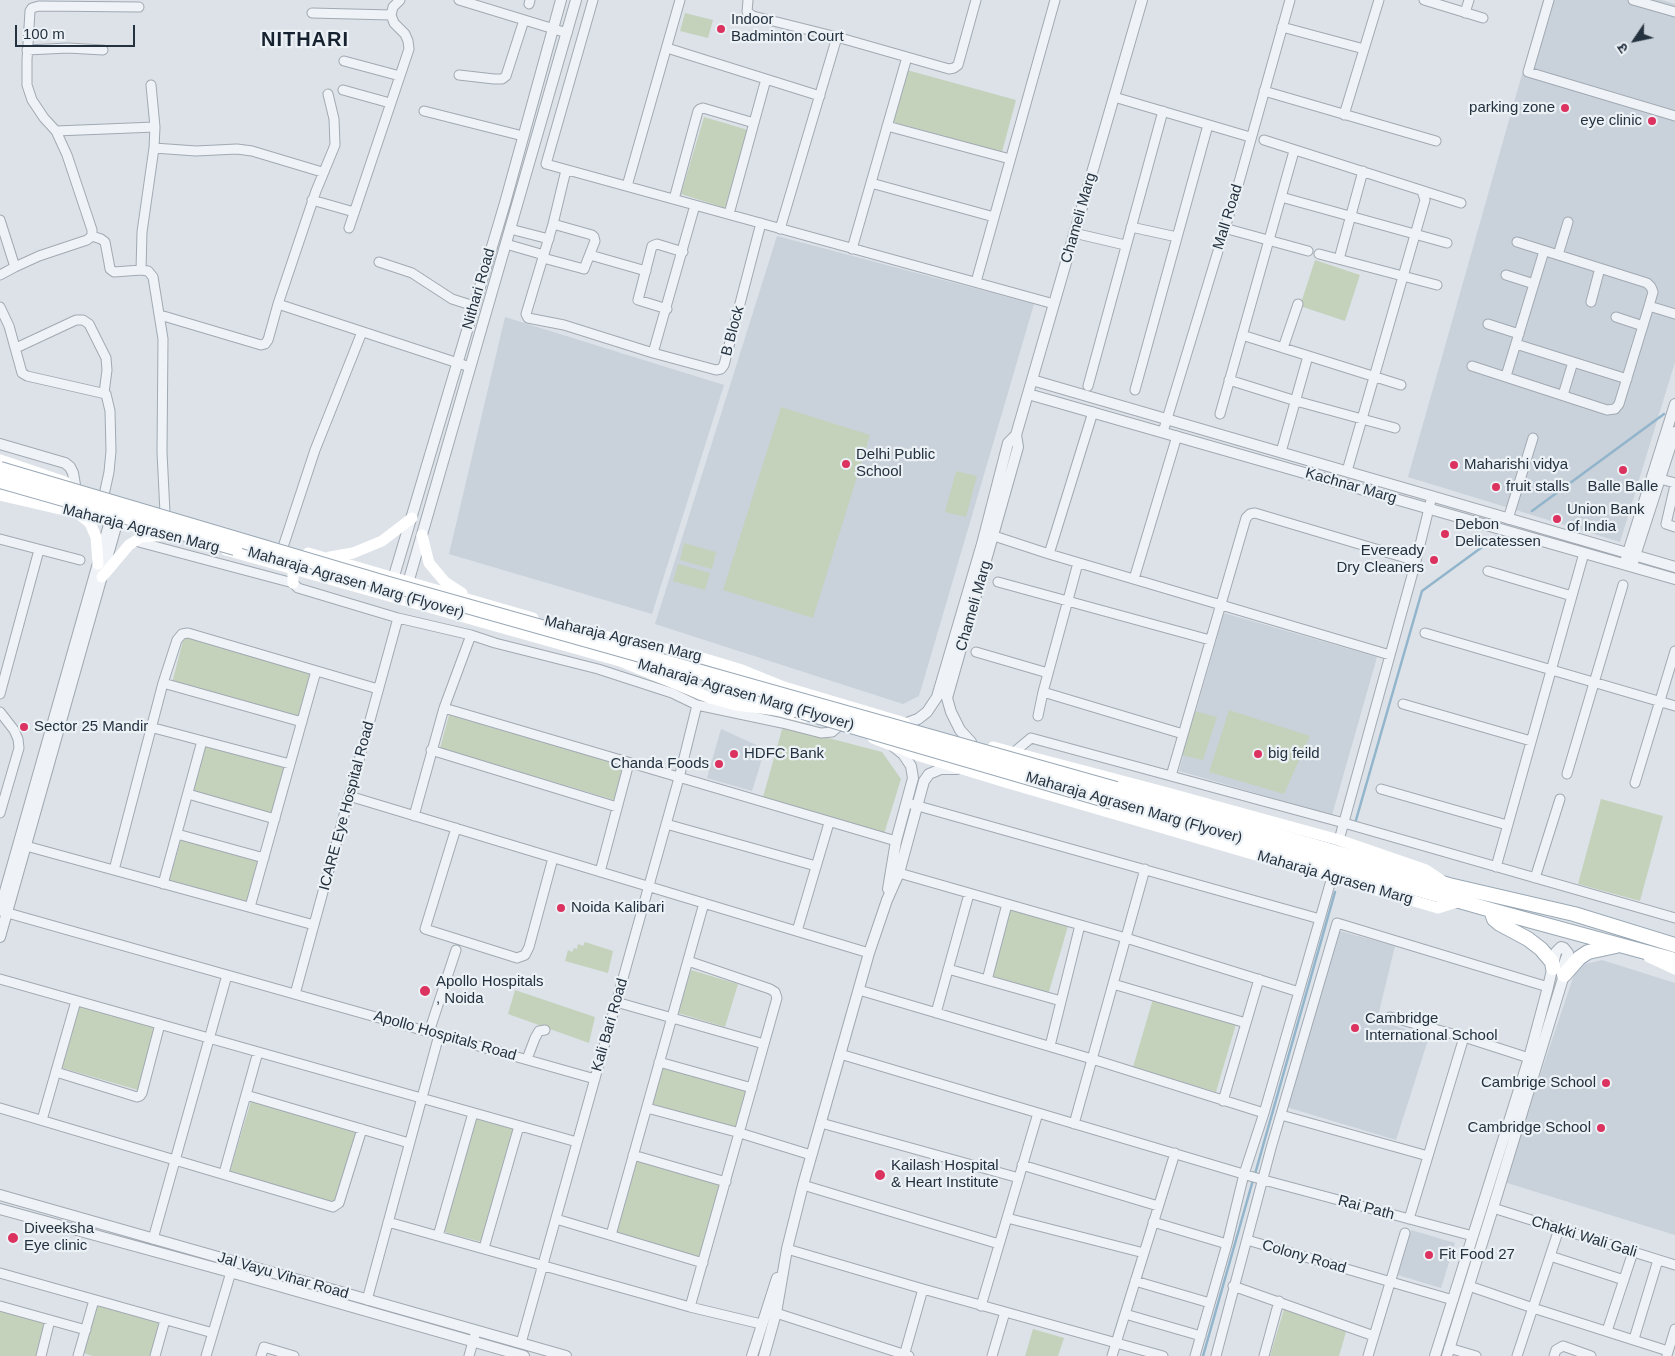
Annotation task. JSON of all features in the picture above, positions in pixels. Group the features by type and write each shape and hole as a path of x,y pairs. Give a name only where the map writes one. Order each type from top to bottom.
{"main road":[{"name":"Maharaja Agrasen Marg","path":"0,460 166,513 575,630 689,654 742,670 784,687 927,730 1339,840 1426,870 1449,885"},
{"name":"Maharaja Agrasen Marg (Flyover)","path":"0,469 385,583 1398,877 1460,901 1491,910"},
{"name":"Maharaja Agrasen Marg (Flyover)","path":"5,483 1398,877 1449,885"},
{"name":"Maharaja Agrasen Marg","path":"0,495 170,535 620,661 710,698 736,705 777,710 839,726 920,756 1005,782 1438,908 1460,901"},
{"path":"76,512 90,523 96,537 98,564"},
{"path":"323,558 353,554 375,544 412,518"},
{"path":"102,577 129,545 141,537 170,535"},
{"path":"422,535 429,564 445,582 471,599"},
{"path":"293,568 293,583"},
{"path":"636,668 630,657 632,649 641,644"},
{"path":"764,709 755,701 722,693 719,690 718,682 722,676 728,674 784,687"},
{"path":"1449,885 1574,914 1671,942"},
{"path":"1491,910 1675,960"},
{"path":"1491,910 1494,919 1500,924 1528,939 1541,949 1558,972 1588,952 1626,946 1675,969"}],"street":[{"path":"29,0 27,86 32,100 44,118 56,131 79,189 92,230 92,236"},
{"path":"349,228 409,49 405,34 394,23 391,15 393,7 400,0"},
{"path":"459,0 567,33"},
{"name":"Nithari Road","path":"387,596 412,518 474,306 561,0"},
{"path":"403,601 576,0"},
{"path":"593,0 546,164 1054,304"},
{"path":"627,186 680,0"},
{"path":"748,0 747,12 753,16 949,70 958,65 976,0"},
{"path":"976,282 1055,0"},
{"name":"Chameli Marg","path":"971,742 960,730 951,712 947,698 989,535 1008,444 1016,435 1142,0"},
{"name":"Mall Road","path":"1163,432 1290,0"},
{"path":"1344,115 1379,0"},
{"path":"1424,0 1483,18"},
{"path":"1465,12 1469,0"},
{"path":"1549,0 1528,72 1675,116"},
{"path":"1633,0 1675,12"},
{"path":"30,12 32,8 39,6 140,7"},
{"path":"312,13 391,15"},
{"path":"459,75 494,79 502,79 506,76 524,20"},
{"path":"1282,27 1364,49"},
{"path":"780,229 837,38"},
{"path":"27,50 68,48 103,50"},
{"path":"666,48 820,96"},
{"path":"852,248 907,57"},
{"path":"344,61 400,76"},
{"path":"729,214 766,79"},
{"path":"141,270 142,232 154,148 155,127 151,85"},
{"path":"343,90 390,103"},
{"path":"1264,91 1436,141"},
{"path":"160,315 261,345 265,344 268,340 312,200 322,172 335,145 334,119 328,94"},
{"path":"1114,97 1250,138"},
{"path":"674,199 700,109 703,108 754,123"},
{"path":"424,111 523,136"},
{"path":"1088,386 1163,112"},
{"path":"1135,390 1208,125"},
{"path":"887,126 1010,159"},
{"path":"56,131 155,127"},
{"path":"1264,140 1460,203"},
{"path":"154,148 196,151 237,149 252,151 322,172"},
{"path":"1220,414 1294,151"},
{"name":"B Block","path":"566,170 549,239 526,314 528,318 564,325 653,353 716,370 721,369 724,365 761,224"},
{"path":"1339,259 1363,171"},
{"path":"871,183 994,217"},
{"path":"1347,471 1425,200 1422,192"},
{"path":"1281,197 1447,243"},
{"path":"312,200 354,212"},
{"path":"504,203 517,206"},
{"path":"653,353 695,205"},
{"path":"0,220 15,267"},
{"path":"1558,255 1568,222"},
{"path":"506,244 584,269 595,241 594,237 553,224"},
{"path":"1131,227 1177,237"},
{"path":"1224,228 1308,252"},
{"path":"510,230 549,239"},
{"path":"1074,233 1126,246"},
{"path":"0,275 47,253 87,240 92,236"},
{"path":"92,236 105,242 110,269 114,272 141,270 148,272 153,277 163,339 162,452 166,513"},
{"path":"1472,366 1608,410 1615,409 1619,404 1653,292 1647,283 1517,242"},
{"path":"666,309 638,300 652,246 654,244 683,252"},
{"path":"1506,376 1544,251"},
{"path":"1320,254 1438,284"},
{"path":"590,255 646,271"},
{"path":"379,262 412,273 452,299 474,306"},
{"path":"1591,302 1600,268"},
{"path":"1506,276 1534,284"},
{"path":"278,304 470,367"},
{"path":"1283,348 1298,304"},
{"path":"1650,306 1675,314"},
{"path":"0,307 9,326 16,348 19,368 22,373 27,376 104,393"},
{"path":"1616,317 1642,326"},
{"path":"16,348 76,320 83,320 89,324 106,358 107,370 104,393 110,411 111,435 110,462 104,494"},
{"path":"1488,324 1519,334"},
{"path":"283,547 315,450 362,332"},
{"path":"1242,334 1401,385"},
{"path":"1516,344 1627,379"},
{"path":"1281,452 1308,356"},
{"path":"1563,395 1573,362"},
{"name":"Kachnar Marg","path":"1032,380 1675,567"},
{"path":"1229,380 1361,420 1394,428"},
{"name":"Kachnar Marg","path":"1028,394 1675,579"},
{"path":"1632,555 1675,404"},
{"path":"1049,554 1094,412"},
{"path":"1628,566 1675,432"},
{"path":"1134,579 1177,436"},
{"path":"1508,519 1533,438"},
{"path":"0,444 65,463 73,472 75,485"},
{"path":"1660,479 1675,484 1666,524 1675,526"},
{"path":"1339,840 1416,561 1432,496"},
{"path":"1171,776 1220,604 1246,518 1250,514 1255,513 1416,561"},
{"path":"0,937 2,911 9,876 98,564 114,522"},
{"path":"9,876 26,846 102,577 114,522"},
{"path":"989,535 1390,655"},
{"name":"Chameli Marg","path":"907,723 918,719 927,712 937,697 989,535"},
{"path":"0,539 80,560"},
{"path":"136,541 293,583 298,588 398,618 471,635 495,643 598,669 672,693 697,705 822,733 832,732 839,726"},
{"path":"0,694 39,550"},
{"path":"1496,867 1584,553"},
{"path":"1038,716 1078,563"},
{"path":"1488,571 1572,596"},
{"path":"998,582 1210,640"},
{"path":"1567,774 1623,585"},
{"name":"ICARE Eye Hospital Road","path":"295,994 398,618"},
{"path":"114,870 162,683 177,640 182,634 188,633 378,690"},
{"path":"1425,633 1675,706"},
{"path":"414,816 444,708 471,635"},
{"path":"1635,783 1675,651"},
{"path":"976,652 1048,674"},
{"path":"250,907 316,671"},
{"path":"162,683 302,722"},
{"path":"1043,692 1183,734"},
{"path":"1403,704 1531,741"},
{"name":"Kali Bari Road","path":"521,1344 679,778 697,705"},
{"path":"444,708 896,841"},
{"path":"0,712 14,730 19,748 0,813"},
{"path":"150,727 290,764"},
{"path":"1005,782 1013,753 1030,738 1344,823 1675,918"},
{"path":"163,884 202,741"},
{"path":"764,1356 776,1313 787,1249 811,1155 869,953 887,900 899,873 911,804 913,778 911,766 903,754 893,746"},
{"path":"431,750 617,807"},
{"path":"600,872 629,763"},
{"path":"887,900 896,841 911,804 924,781 929,774 940,769 966,770"},
{"path":"1381,789 1507,825"},
{"path":"188,794 274,819"},
{"path":"349,796 869,953"},
{"path":"1535,878 1560,799"},
{"path":"911,804 1320,919"},
{"path":"797,931 829,822"},
{"path":"666,824 816,866"},
{"path":"456,828 425,929 517,958 525,955 529,947 553,858"},
{"path":"177,834 264,858"},
{"path":"26,846 314,925"},
{"path":"1074,1124 1145,869"},
{"path":"899,873 1126,938 1299,992"},
{"path":"1195,1356 1227,1244 1244,1174 1264,1113 1332,877"},
{"path":"936,1013 969,894"},
{"path":"611,1236 704,903"},
{"path":"987,980 1007,904"},
{"name":"Apollo Hospitals Road","path":"2,911 595,1078"},
{"path":"1247,1240 1259,1178 1281,1115 1337,923 1548,987"},
{"path":"1050,1046 1080,925"},
{"path":"429,1032 456,950"},
{"path":"688,961 770,989 775,992 777,998 690,1308"},
{"path":"948,969 1061,1002"},
{"path":"1435,1356 1529,1058 1548,987 1558,972"},
{"path":"1476,1356 1448,1352 1493,1208 1558,972"},
{"path":"153,1239 227,975"},
{"path":"0,979 577,1142"},
{"path":"1223,1101 1259,979"},
{"path":"1113,984 1246,1023"},
{"path":"859,990 1050,1046 1264,1113"},
{"path":"42,1120 76,1001"},
{"path":"616,1002 764,1044"},
{"path":"1390,1016 1529,1058"},
{"path":"56,1072 137,1097 140,1096 160,1024"},
{"path":"527,1059 539,1031 545,1030"},
{"path":"367,1300 439,1034"},
{"path":"1409,1219 1464,1037"},
{"path":"224,1174 258,1052"},
{"name":"Rai Path","path":"840,1054 1244,1174 1473,1236"},
{"path":"660,1062 752,1088"},
{"path":"246,1095 410,1143"},
{"path":"0,1108 333,1207 340,1203 362,1129"},
{"path":"646,1108 740,1133 811,1155"},
{"path":"981,1306 1038,1112"},
{"path":"438,1236 473,1113"},
{"path":"1281,1115 1428,1156"},
{"path":"821,1123 1019,1178"},
{"path":"484,1248 519,1126"},
{"path":"1112,1356 1174,1153"},
{"path":"633,1155 726,1182"},
{"path":"1022,1166 1158,1206"},
{"path":"803,1185 1000,1244"},
{"name":"Jal Vayu Vihar Road","path":"0,1195 566,1356"},
{"name":"Chakki Wali Gali","path":"1493,1208 1675,1265"},
{"name":"Jal Vayu Vihar Road","path":"0,1209 524,1356"},
{"path":"1007,1218 1144,1253"},
{"path":"556,1219 703,1263"},
{"path":"388,1222 690,1308 761,1324"},
{"path":"1153,1222 1227,1244"},
{"path":"1517,1356 1559,1229"},
{"path":"1368,1356 1405,1233"},
{"name":"Colony Road","path":"1216,1356 1233,1286 1247,1240 1453,1300"},
{"path":"787,1249 922,1290 1163,1356"},
{"path":"752,1356 787,1249"},
{"path":"1607,1332 1633,1252"},
{"path":"1550,1256 1624,1280"},
{"path":"1634,1339 1658,1260"},
{"path":"206,1356 234,1262"},
{"path":"0,1274 213,1333"},
{"path":"1135,1281 1210,1303"},
{"path":"1233,1286 1374,1336"},
{"path":"1469,1286 1607,1332 1634,1339 1667,1353 1675,1329"},
{"path":"776,1313 906,1355 922,1290"},
{"path":"78,1356 94,1300"},
{"path":"1264,1356 1279,1301"},
{"path":"0,1306 86,1330"},
{"path":"992,1356 1005,1312"},
{"path":"1125,1314 1201,1336"},
{"path":"41,1356 50,1320"},
{"path":"154,1356 165,1320"},
{"path":"469,1356 476,1331"},
{"path":"1554,1356 1556,1350 1563,1346 1591,1356"},
{"path":"262,1352 294,1356"}],"shaded area":[{"path":"1543,0 1662,0 1675,4 1675,362 1620,542 1408,477"},
{"name":"Delhi Public School","path":"777,236 1034,304 919,696 903,704 655,624"},
{"path":"505,317 724,385 652,614 449,554"},
{"path":"1224,613 1377,657 1332,815 1179,771"},
{"path":"721,729 765,749 752,791 707,778"},
{"name":"Cambridge International School","path":"1336,930 1395,946 1377,1020 1429,1037 1396,1140 1283,1106"},
{"name":"Cambrige School","path":"1602,960 1675,983 1675,1235 1504,1182 1577,966"},
{"path":"1411,1230 1455,1243 1441,1288 1398,1275"}],"green space":[{"path":"685,13 713,20 708,38 680,31"},
{"path":"907,70 1016,100 1002,152 893,122"},
{"path":"704,117 748,130 725,208 681,194"},
{"path":"1315,260 1360,275 1345,321 1300,306"},
{"path":"781,407 870,435 813,618 723,590"},
{"path":"956,471 977,476 966,517 945,512"},
{"path":"684,543 716,552 712,569 680,560"},
{"path":"678,564 710,573 705,590 673,581"},
{"path":"184,637 310,673 298,718 172,683"},
{"name":"big feild","path":"1229,710 1310,736 1284,794 1209,772"},
{"path":"1194,711 1217,717 1203,760 1181,755"},
{"path":"449,715 624,766 614,800 440,748"},
{"path":"783,726 882,752 901,779 884,834 763,797"},
{"path":"205,745 285,768 272,814 192,791"},
{"path":"1601,799 1663,816 1640,901 1578,884"},
{"path":"181,839 258,861 247,902 169,881"},
{"path":"1008,908 1068,926 1048,995 988,977"},
{"path":"585,942 613,951 608,973 565,961 568,950 572,952 574,948 577,949 578,944 583,946"},
{"path":"691,970 738,984 725,1027 678,1013"},
{"path":"515,990 595,1017 589,1043 508,1014"},
{"path":"1153,999 1236,1024 1216,1092 1133,1067"},
{"path":"80,1005 156,1027 138,1090 62,1068"},
{"path":"662,1067 747,1091 737,1129 652,1105"},
{"path":"251,1101 356,1133 335,1203 230,1171"},
{"path":"476,1119 514,1129 482,1242 444,1232"},
{"path":"637,1158 721,1182 699,1257 615,1232"},
{"path":"96,1304 159,1322 150,1356 93,1356 83,1353"},
{"path":"1285,1306 1348,1325 1339,1356 1270,1356"},
{"path":"0,1310 46,1322 37,1356 0,1356"},
{"path":"1033,1329 1064,1338 1058,1356 1025,1356"}],"waterway":[{"path":"1532,511 1664,414"},
{"path":"1356,820 1422,591 1500,534"},
{"path":"1255,1174 1335,892"},
{"path":"1203,1356 1253,1180"}],"place":[{"name":"Indoor Badminton Court","path":"721,29"},
{"name":"parking zone","path":"1565,108"},
{"name":"eye clinic","path":"1652,121"},
{"name":"Delhi Public School","path":"846,464"},
{"name":"Maharishi vidya","path":"1454,465"},
{"name":"Balle Balle","path":"1623,470"},
{"name":"fruit stalls","path":"1496,487"},
{"name":"Union Bank of India","path":"1557,519"},
{"name":"Debon Delicatessen","path":"1445,534"},
{"name":"Eveready Dry Cleaners","path":"1434,560"},
{"name":"Sector 25 Mandir","path":"24,727"},
{"name":"HDFC Bank","path":"734,754"},
{"name":"big feild","path":"1258,754"},
{"name":"Chanda Foods","path":"719,764"},
{"name":"Noida Kalibari","path":"561,908"},
{"name":"Apollo Hospitals , Noida","path":"425,991"},
{"name":"Cambridge International School","path":"1355,1028"},
{"name":"Cambrige School","path":"1606,1083"},
{"name":"Cambridge School","path":"1601,1128"},
{"name":"Kailash Hospital & Heart Institute","path":"880,1175"},
{"name":"Diveeksha Eye clinic","path":"13,1238"},
{"name":"Fit Food 27","path":"1429,1255"}],"district":[{"name":"NITHARI","path":"305,40"}]}
